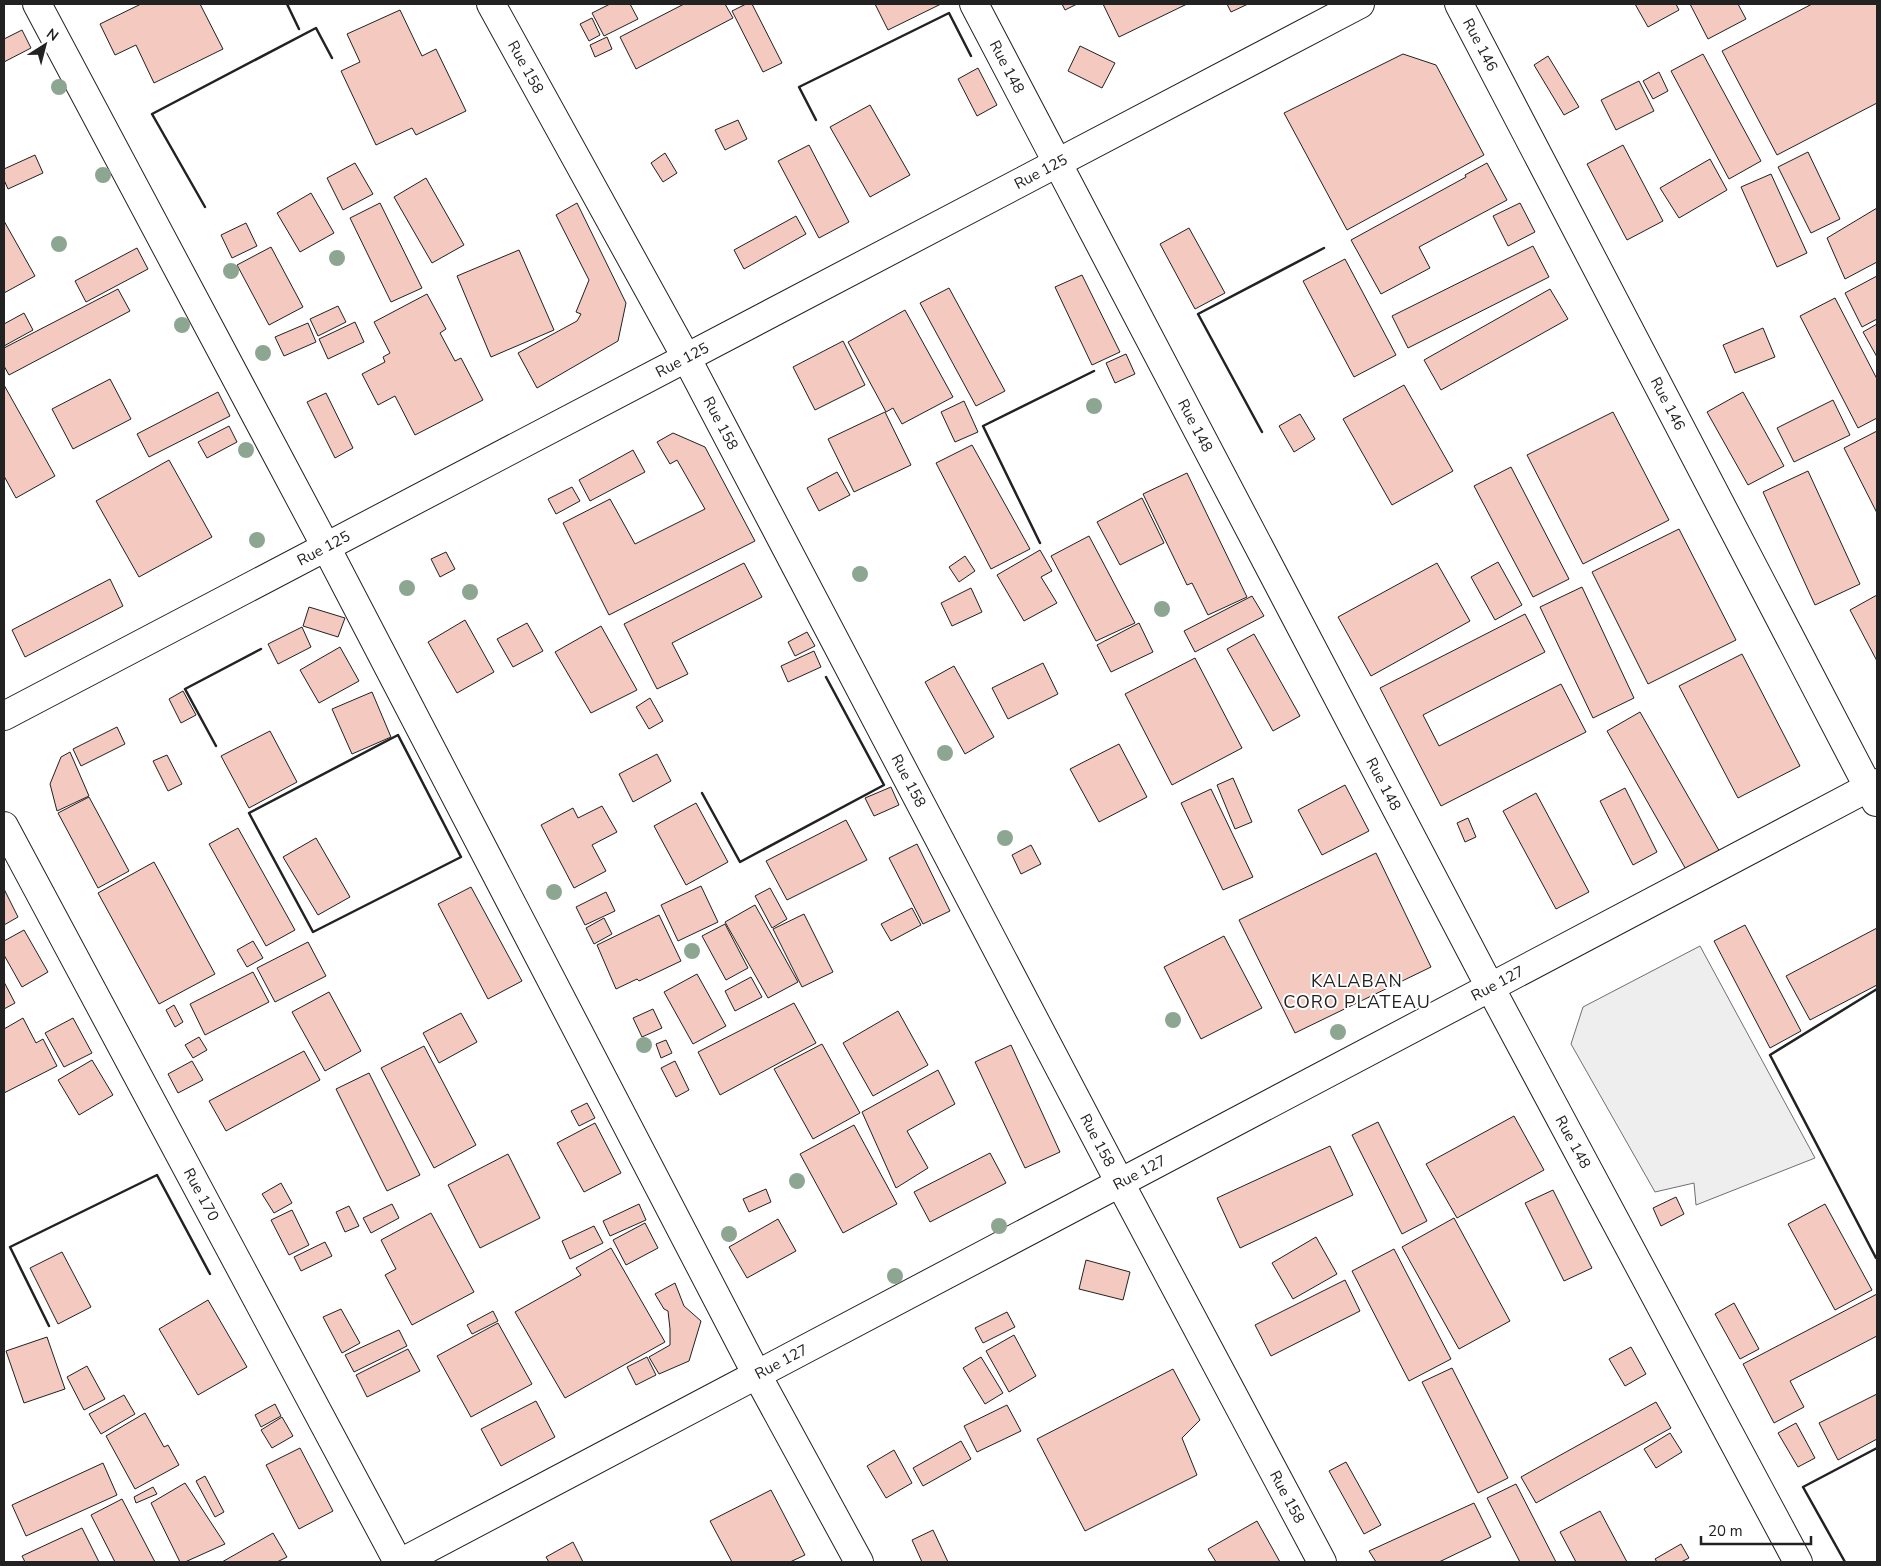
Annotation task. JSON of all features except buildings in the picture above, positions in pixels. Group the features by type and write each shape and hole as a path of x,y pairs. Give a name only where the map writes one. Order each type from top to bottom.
{"street":[{"path":"37,4 326,548 757,1375 859,1562"},
{"name":"Rue 158","path":"492,4 687,359 1120,1183 1322,1562"},
{"name":"Rue 148","path":"974,4 1490,987 1798,1562"},
{"name":"Rue 125","path":"4,716 1360,4"},
{"name":"Rue 146","path":"1459,4 1874,791"},
{"name":"Rue 127","path":"400,1562 1490,987 1874,791"},
{"name":"Rue 170","path":"4,826 400,1562"}],"shaded area":[{"path":"1700,946 1815,1158 1696,1205 1694,1183 1655,1192 1571,1044 1583,1007"}],"wall":[{"path":"287,4 299,29"},
{"path":"816,120 799,87 949,13 971,56"},
{"path":"205,207 152,114 316,28 332,58"},
{"path":"1262,432 1198,314 1324,248"},
{"path":"1040,543 983,426 1094,371"},
{"path":"216,746 185,689 261,649"},
{"path":"702,793 740,862 884,785 826,677"},
{"path":"398,735 461,857 313,932 249,813 398,735"},
{"path":"1876,1258 1770,1055 1877,989"},
{"path":"49,1326 10,1247 157,1175 210,1274"},
{"path":"1845,1562 1803,1487 1877,1448"}],"district":[{"name":"KALABAN CORO PLATEAU","path":"1357,991"}]}
